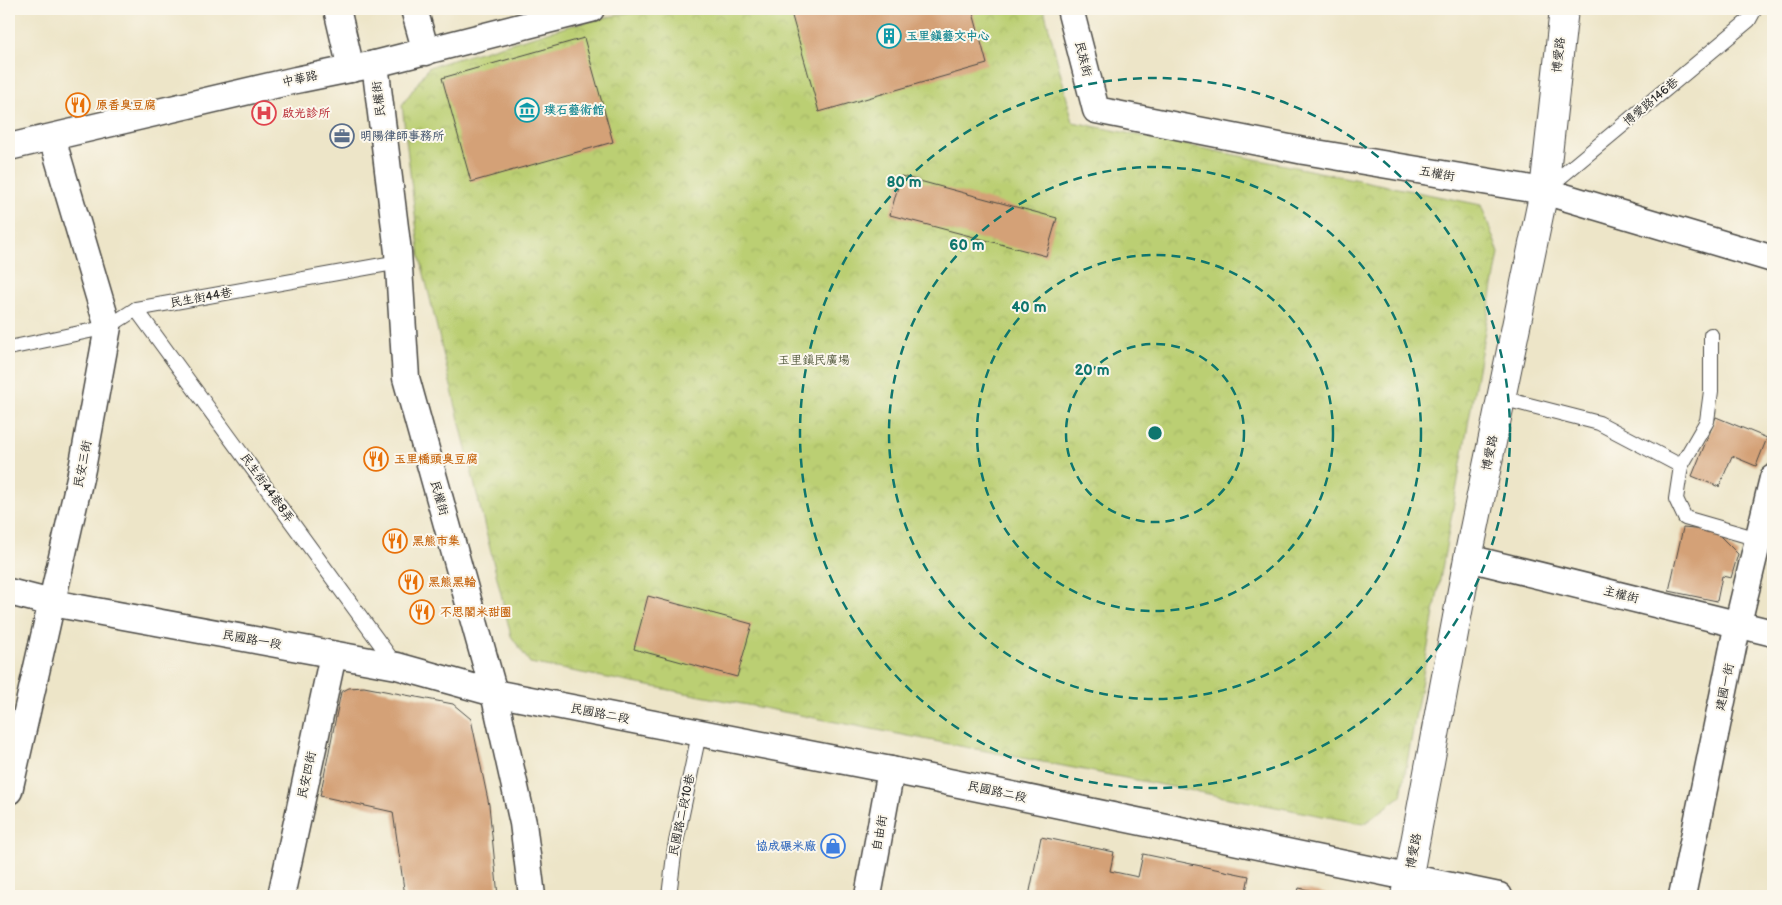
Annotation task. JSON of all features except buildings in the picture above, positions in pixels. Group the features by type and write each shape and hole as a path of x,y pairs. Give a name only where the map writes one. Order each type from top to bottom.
{"street":[{"name":"民權街","path":"337,9 363,67 399,262 406,378 494,693 523,823 532,896"},
{"path":"414,9 426,52"},
{"name":"中華路","path":"9,147 296,80 363,67 591,9"},
{"name":"民族街","path":"1070,9 1096,110"},
{"name":"博愛路","path":"1407,887 1468,558 1544,192 1564,9"},
{"name":"五權街","path":"1096,110 1304,152 1544,192 1773,259"},
{"name":"民安三街","path":"9,786 82,468 108,327 52,138"},
{"name":"建國一街","path":"1682,896 1738,623 1773,478"},
{"name":"主權街","path":"1468,558 1773,633"},
{"name":"民國路一段","path":"9,592 52,603 397,666 494,693"},
{"name":"民安四街","path":"281,896 333,654"},
{"name":"民國路二段","path":"494,693 891,770 1407,887 1499,896"},
{"name":"自由街","path":"868,896 891,770"}],"lane":[{"name":"博愛路146巷","path":"1544,192 1749,20 1755,9"},
{"name":"民生街44巷","path":"9,348 108,327 136,309 399,262"},
{"name":"民生街44巷8弄","path":"136,309 397,666"},
{"path":"1710,335 1711,391 1707,420 1681,466 1676,499 1685,518 1758,539"},
{"path":"1501,398 1599,423 1681,466"},
{"name":"民國路二段10巷","path":"668,896 675,847 699,734"}],"green space":[{"name":"玉里鎮民廣場","path":"643,9 1044,9 1073,122 1481,205 1499,253 1401,796 1364,824 530,663 511,636 420,257 402,105 429,67 569,26"}],"place":[{"name":"玉里鎮藝文中心","path":"889,36"},
{"name":"原香臭豆腐","path":"78,105"},
{"name":"璞石藝術館","path":"527,110"},
{"name":"啟光診所","path":"264,113"},
{"name":"明陽律師事務所","path":"342,136"},
{"name":"玉里橋頭臭豆腐","path":"376,459"},
{"name":"黑熊市集","path":"395,541"},
{"name":"黑熊黑輪","path":"411,582"},
{"name":"不思閣米甜圈","path":"422,612"},
{"name":"協成碾米廠","path":"833,846"}]}
